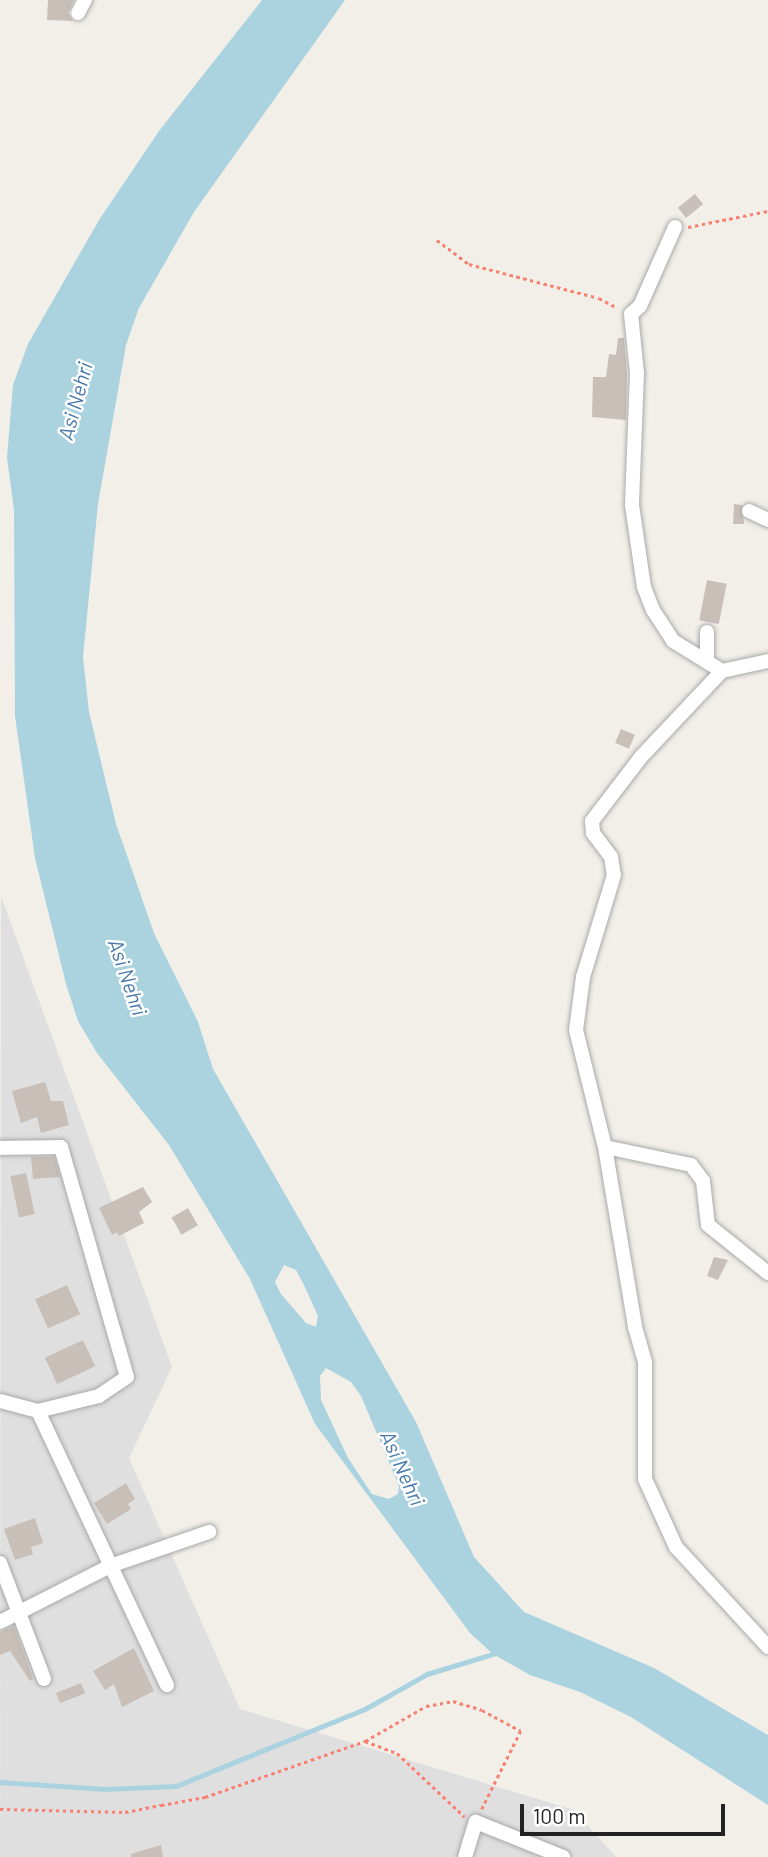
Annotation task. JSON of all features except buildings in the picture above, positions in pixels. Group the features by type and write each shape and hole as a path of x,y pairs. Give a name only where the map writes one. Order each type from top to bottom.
{"street":[{"path":"675,227 640,306 631,314 637,373 632,505 644,587 673,641 722,671"},
{"path":"749,511 768,520"},
{"path":"707,632 707,662"},
{"path":"768,661 722,671 640,757 592,821 593,833 611,857 614,875 583,977 576,1030 605,1147 635,1327 645,1362 645,1479 676,1547 768,1647"},
{"path":"0,1148 61,1147 127,1377 99,1395 38,1411 0,1401"},
{"path":"605,1147 691,1165 703,1181 708,1225 768,1273"},
{"path":"38,1411 167,1685"},
{"path":"0,1622 110,1566 209,1532"},
{"path":"0,1563 44,1679"},
{"path":"465,1857 476,1822 563,1857"}],"path":[{"path":"675,227 693,228 768,211"},
{"path":"437,240 469,264 599,299 631,314"},
{"path":"0,1809 125,1812 205,1797 365,1741 426,1706 453,1701 482,1710 521,1731 476,1822 457,1814 397,1753 365,1741"}],"shaded area":[{"path":"1,896 172,1367 129,1458 240,1709 574,1810 616,1857 0,1857"}],"water":[{"name":"Asi Nehri","path":"262,0 345,0 194,212 139,308 126,345 98,504 83,657 89,712 116,824 154,933 198,1022 213,1069 416,1422 474,1557 524,1612 654,1668 768,1735 768,1805 631,1717 580,1692 530,1675 493,1654 470,1633 315,1424 250,1279 169,1145 97,1053 78,1021 66,984 35,858 15,716 14,510 7,458 13,385 28,344 99,220 159,131","holes":["284,1265 296,1270 304,1285 318,1316 316,1327 306,1323 281,1294 275,1282","326,1368 351,1382 361,1396 399,1486 398,1494 389,1499 372,1494 348,1458 321,1400 320,1376"]}],"waterway":[{"path":"0,1782 105,1789 176,1786 365,1709 427,1674 496,1653"}]}
